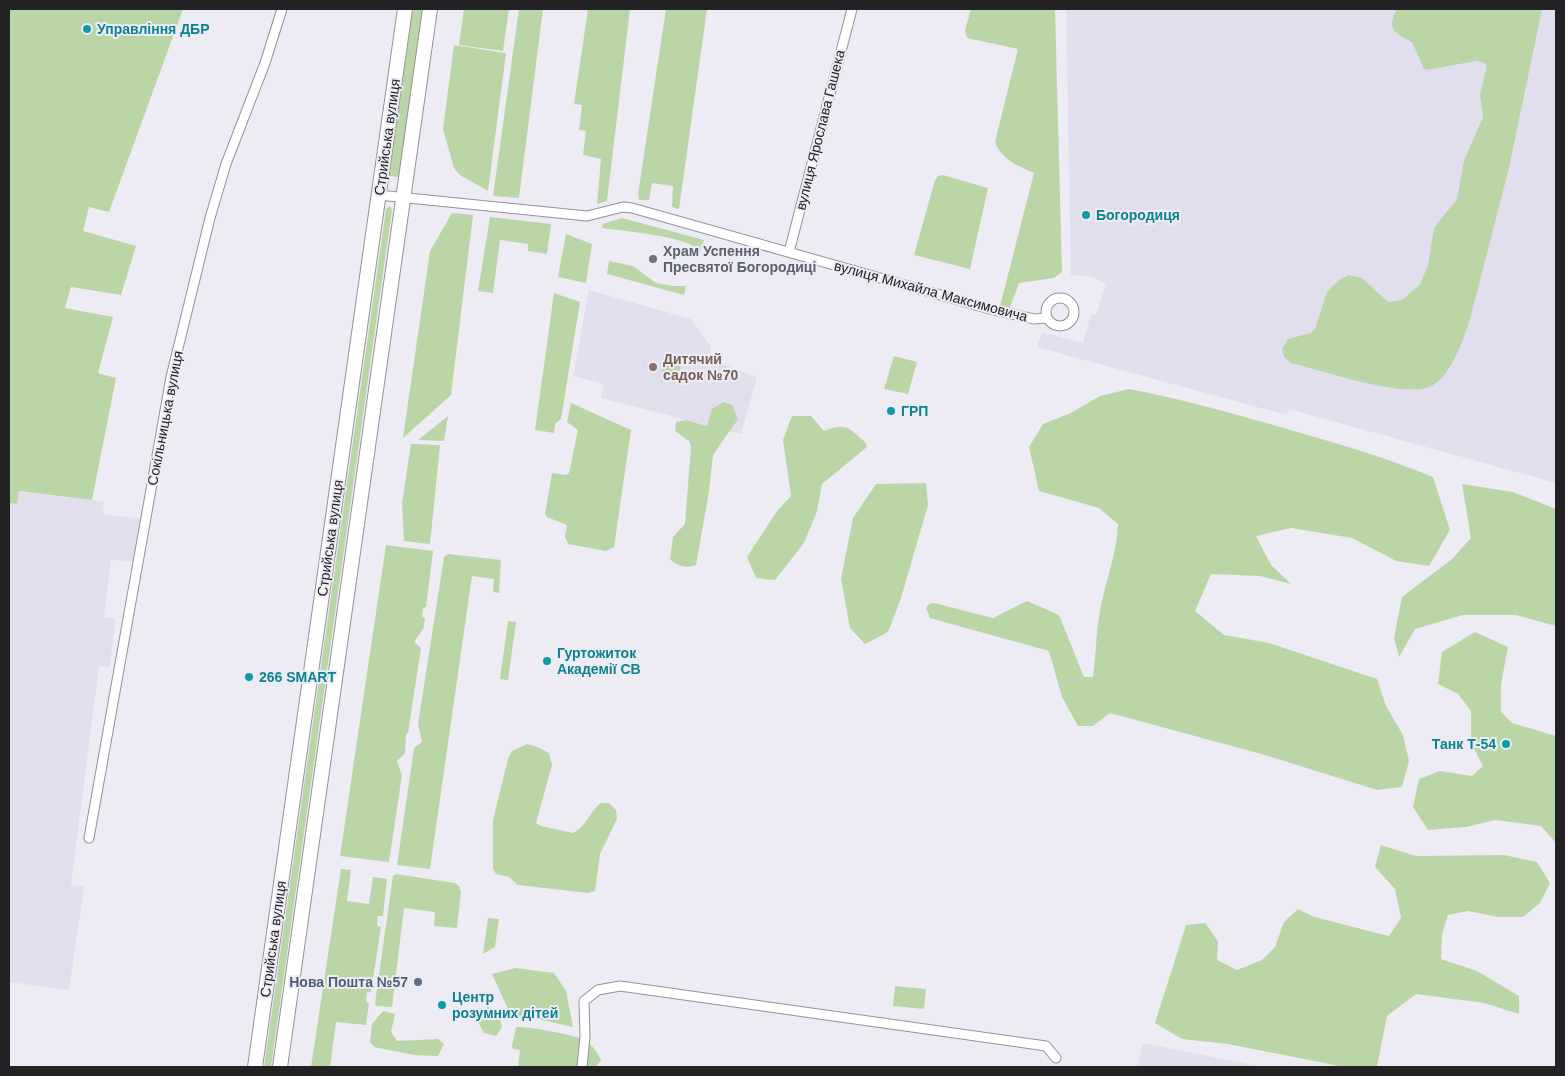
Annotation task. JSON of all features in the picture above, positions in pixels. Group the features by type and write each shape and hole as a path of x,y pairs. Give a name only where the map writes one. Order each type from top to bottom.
{"main road":[{"name":"Стрийська вулиця","path":"255,1067 405,9"},
{"name":"Стрийська вулиця","path":"280,1067 405,198 430,9"}],"street":[{"name":"Сокільницька вулиця","path":"89,838 171,377 226,164 265,63 282,9"},
{"name":"вулиця Ярослава Гашека","path":"789,252 852,9"},
{"name":"вулиця Михайла Максимовича","path":"378,195 587,216 623,207 632,208 998,311 1034,319 1047,318"},
{"path":"582,1067 585,1036 584,1001 598,990 620,986 1046,1046 1056,1058"}],"shaded area":[{"path":"1066,9 1556,9 1556,483 1289,409 1287,415 1037,347 1042,332 1083,343 1091,314 1096,315 1106,284 1092,277 1071,275"},
{"name":"Дитячий садок №70","path":"589,290 691,319 711,346 708,359 757,377 741,434 601,398 604,384 573,376"},
{"path":"19,491 104,502 103,514 141,519 134,561 111,560 104,617 115,619 110,667 99,666 71,885 84,887 69,990 9,982 9,503 17,504"},
{"path":"1143,1043 1262,1067 1137,1067"}],"green space":[{"path":"9,9 183,9 109,212 89,207 83,231 136,246 121,295 71,287 65,308 113,317 98,373 116,378 92,500 19,491 17,504 9,503"},
{"path":"413,9 423,9 399,177 389,176"},
{"path":"464,9 509,9 503,51 459,45"},
{"path":"519,9 543,9 519,198 493,196"},
{"path":"588,9 630,9 607,201 597,204 601,159 583,155 586,131 579,130 582,105 574,104"},
{"path":"666,9 707,9 679,209 672,207 673,186 652,183 649,200 639,200 638,194"},
{"path":"971,9 1055,9 1062,272 1054,278 1019,283 1009,310 1004,310 1000,306 1034,173 1006,158 995,142 1018,49 967,38 965,30"},
{"path":"1397,9 1542,9 1509,168 1469,323 1454,359 1443,376 1429,387 1417,389 1400,389 1361,382 1291,363 1284,357 1282,349 1288,339 1311,333 1315,329 1327,292 1339,280 1349,275 1362,278 1388,302 1402,300 1420,284 1428,266 1434,228 1457,199 1464,161 1483,117 1480,94 1487,66 1485,63 1476,61 1424,69 1412,42 1396,33 1392,26"},
{"path":"454,45 506,53 488,191 460,175 454,168 443,129"},
{"path":"943,175 988,188 970,269 914,255 935,180 938,176"},
{"path":"390,206 392,210 271,1067 264,1067 386,209"},
{"path":"452,213 473,215 451,395 403,438 430,251"},
{"path":"490,217 551,224 547,254 528,251 528,244 500,240 493,293 478,291"},
{"path":"622,218 704,240 700,252 694,246 670,238 602,228 603,224"},
{"path":"566,234 592,244 586,283 558,277"},
{"path":"609,261 633,266 656,283 686,286 684,295 607,274"},
{"path":"554,293 580,302 561,419 555,424 554,433 535,430"},
{"path":"666,356 683,360 678,376 662,372"},
{"path":"894,356 917,362 908,394 884,389"},
{"path":"1129,389 1165,396 1291,430 1373,455 1433,477 1450,530 1429,566 1396,561 1352,538 1291,528 1256,536 1271,565 1291,584 1260,576 1211,574 1195,611 1224,635 1269,643 1377,679 1386,706 1403,735 1409,761 1402,787 1377,790 1265,755 1110,713 1093,726 1078,726 1062,697 1049,651 930,618 926,608 929,604 934,603 993,618 1027,601 1059,615 1084,677 1093,677 1100,611 1113,557 1118,524 1099,508 1039,491 1029,447 1043,424 1071,413 1100,396"},
{"path":"724,402 732,405 738,419 713,455 709,491 696,565 682,566 670,559 673,537 685,524 691,446 689,441 675,431 676,422 686,420 707,426 712,409"},
{"path":"571,403 631,430 614,547 606,551 568,544 565,536 567,525 547,517 545,514 552,473 566,475 569,473 578,430 567,422"},
{"path":"448,416 444,441 418,440"},
{"path":"792,416 811,416 824,431 838,427 847,428 865,442 867,447 822,484 817,511 804,543 775,580 756,578 747,557 777,511 791,496 783,440"},
{"path":"411,444 440,445 430,544 404,541 402,503"},
{"path":"926,483 928,505 901,598 888,632 865,644 850,628 841,579 853,518 876,484"},
{"path":"1462,484 1513,492 1556,509 1556,626 1516,615 1463,615 1415,629 1399,657 1394,638 1402,597 1452,559 1471,538"},
{"path":"386,545 433,551 426,607 423,608 422,616 425,619 423,629 414,642 421,648 408,733 406,734 405,753 397,761 402,775 389,862 340,856"},
{"path":"448,554 501,560 499,593 493,592 494,579 472,576 430,869 397,865 414,748 422,742 418,724 444,557"},
{"path":"508,621 516,622 508,680 500,679"},
{"path":"1475,632 1508,647 1501,684 1501,712 1512,723 1556,736 1556,843 1541,826 1495,820 1466,827 1428,830 1413,807 1419,779 1440,771 1472,776 1483,766 1471,743 1471,711 1458,694 1438,684 1442,652"},
{"path":"527,744 549,753 552,765 536,823 541,826 573,833 582,827 601,803 609,803 616,810 617,819 600,854 595,891 588,893 518,885 509,877 496,874 493,869 493,820 508,759 512,751"},
{"path":"1381,845 1416,856 1504,855 1537,862 1550,883 1540,903 1523,917 1498,917 1468,911 1448,915 1442,934 1441,959 1477,971 1519,996 1519,1014 1484,1003 1416,994 1387,1016 1377,1067 1344,1067 1228,1044 1182,1039 1155,1023 1186,925 1205,923 1218,941 1217,960 1237,970 1262,960 1275,947 1284,922 1298,909 1314,917 1389,936 1401,918 1395,889 1375,867"},
{"path":"341,869 351,870 347,901 369,904 373,877 387,879 383,916 378,916 377,926 381,927 371,992 367,992 366,1002 369,1003 366,1025 336,1022 330,1067 311,1067"},
{"path":"396,874 455,883 459,886 461,892 457,928 434,926 435,912 404,908 392,1007 376,1006 393,876"},
{"path":"488,918 499,919 495,947 483,954"},
{"path":"515,968 554,973 566,991 573,1027 533,1018 523,1021 512,1018 492,974"},
{"path":"895,986 926,989 924,1009 893,1006"},
{"path":"489,1007 499,1015 502,1027 496,1036 484,1033 478,1022 478,1010"},
{"path":"383,1011 395,1014 391,1032 397,1041 438,1039 444,1044 438,1056 414,1055 374,1047 370,1042 372,1024"},
{"path":"516,1027 552,1031 581,1039 593,1047 601,1060 596,1067 518,1067 520,1050 513,1049 512,1046"}],"place":[{"name":"Управління ДБР","path":"87,29"},
{"name":"Богородиця","path":"1086,215"},
{"name":"Храм Успення Пресвятої Богородиці","path":"653,259"},
{"name":"Дитячий садок №70","path":"653,367"},
{"name":"ГРП","path":"891,411"},
{"name":"Гуртожиток Академії СВ","path":"547,661"},
{"name":"266 SMART","path":"249,677"},
{"name":"Танк Т-54","path":"1506,744"},
{"name":"Нова Пошта №57","path":"418,982"},
{"name":"Центр розумних дітей","path":"442,1005"}]}
